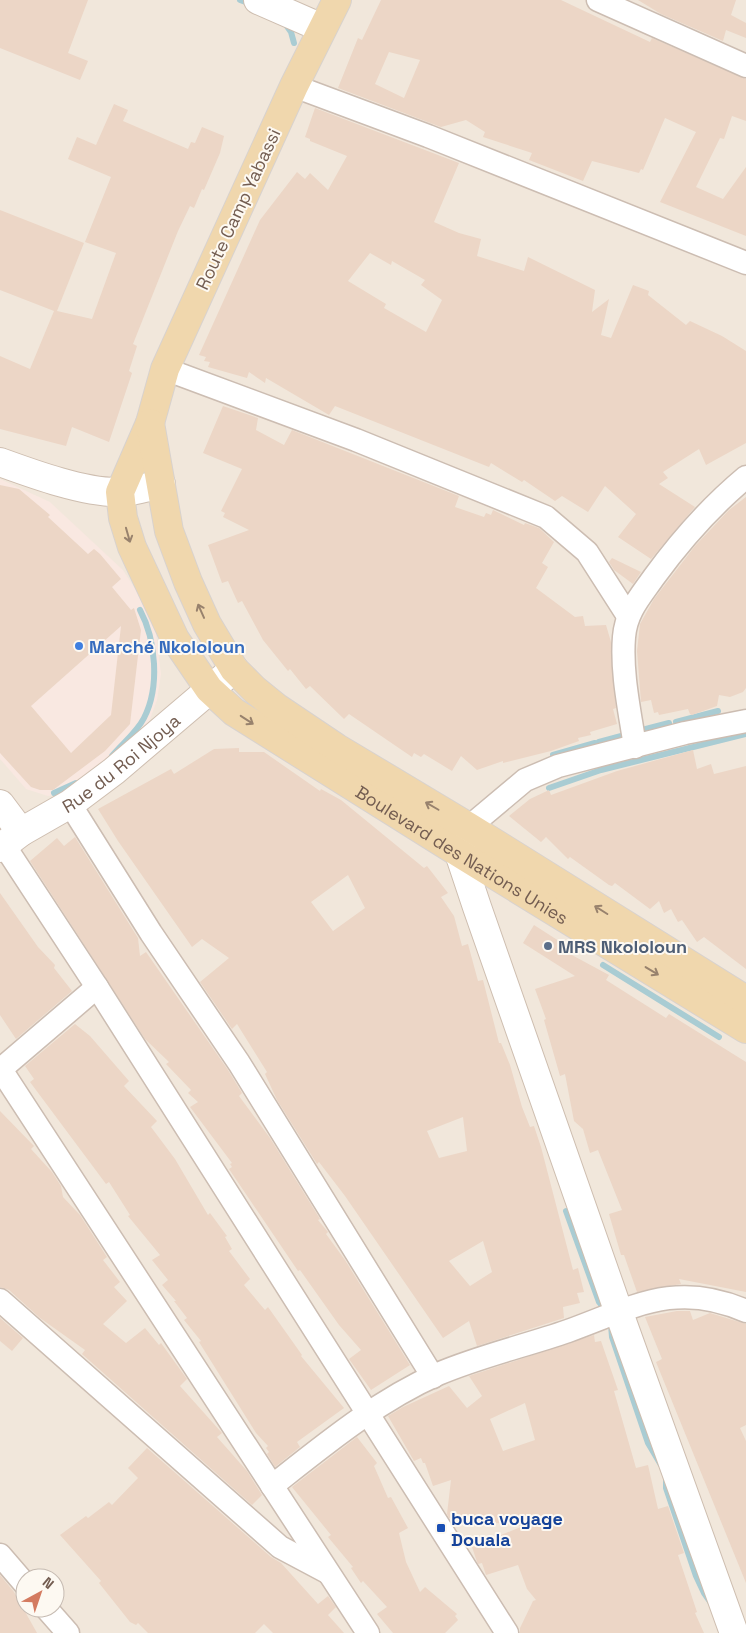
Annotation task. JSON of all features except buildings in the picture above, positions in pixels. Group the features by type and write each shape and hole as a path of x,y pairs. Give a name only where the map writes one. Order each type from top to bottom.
{"main road":[{"name":"Route Camp Yabassi","path":"120,492 150,423 165,368 294,86 337,0"},
{"name":"Boulevard des Nations Unies","path":"150,423 169,531 188,582 207,624 234,669 276,707 397,785 469,827 746,1029"},
{"name":"Boulevard des Nations Unies","path":"120,492 123,518 132,547 148,586 175,639 209,689 234,712 459,853 746,1000"}],"street":[{"path":"258,0 322,28"},
{"path":"598,0 746,66"},
{"path":"294,86 437,140 746,263"},
{"path":"165,368 356,440 546,518 587,552 628,616"},
{"path":"0,462 62,482 120,492 161,484"},
{"path":"635,747 626,673 624,638 628,616 635,602 694,525 746,477"},
{"name":"Rue du Roi Njoya","path":"8,842 70,804 136,753 234,669"},
{"path":"734,1633 618,1310 459,853 469,827 525,780 558,766 685,733 746,721"},
{"path":"0,804 8,842 96,987 367,1414 432,1512 507,1633"},
{"path":"70,804 151,933 239,1063 433,1377"},
{"path":"96,987 0,1070 329,1574 361,1630"},
{"path":"272,1486 367,1414 433,1377 490,1355 570,1330 618,1310 662,1298 682,1296 716,1300 746,1311"},
{"path":"0,1300 280,1547 329,1574"},
{"path":"0,1555 15,1572"},
{"path":"55,1618 68,1633"}],"shaded area":[{"path":"0,0 746,0 746,1633 0,1633"},
{"name":"Marché Nkololoun","path":"0,479 50,502 123,570 154,618 161,674 157,700 149,722 116,758 67,793 48,796 26,789 0,759"}],"waterway":[{"path":"240,0 251,4"},
{"path":"284,22 291,32 294,43"},
{"path":"112,756 141,723 149,706 152,692 154,678 153,649 150,635 140,610"},
{"path":"676,722 718,711"},
{"path":"642,730 669,723"},
{"path":"549,788 601,770 746,734"},
{"path":"599,742 625,735"},
{"path":"553,755 595,743"},
{"path":"54,793 76,783"},
{"path":"603,965 719,1037"},
{"path":"566,1211 599,1302 606,1311"},
{"path":"611,1325 612,1337 648,1443 661,1465"},
{"path":"666,1477 666,1488 696,1576 711,1603"}],"place":[{"name":"Marché Nkololoun","path":"79,646"},
{"name":"MRS Nkololoun","path":"548,946"},
{"name":"buca voyage Douala","path":"441,1528"}]}
